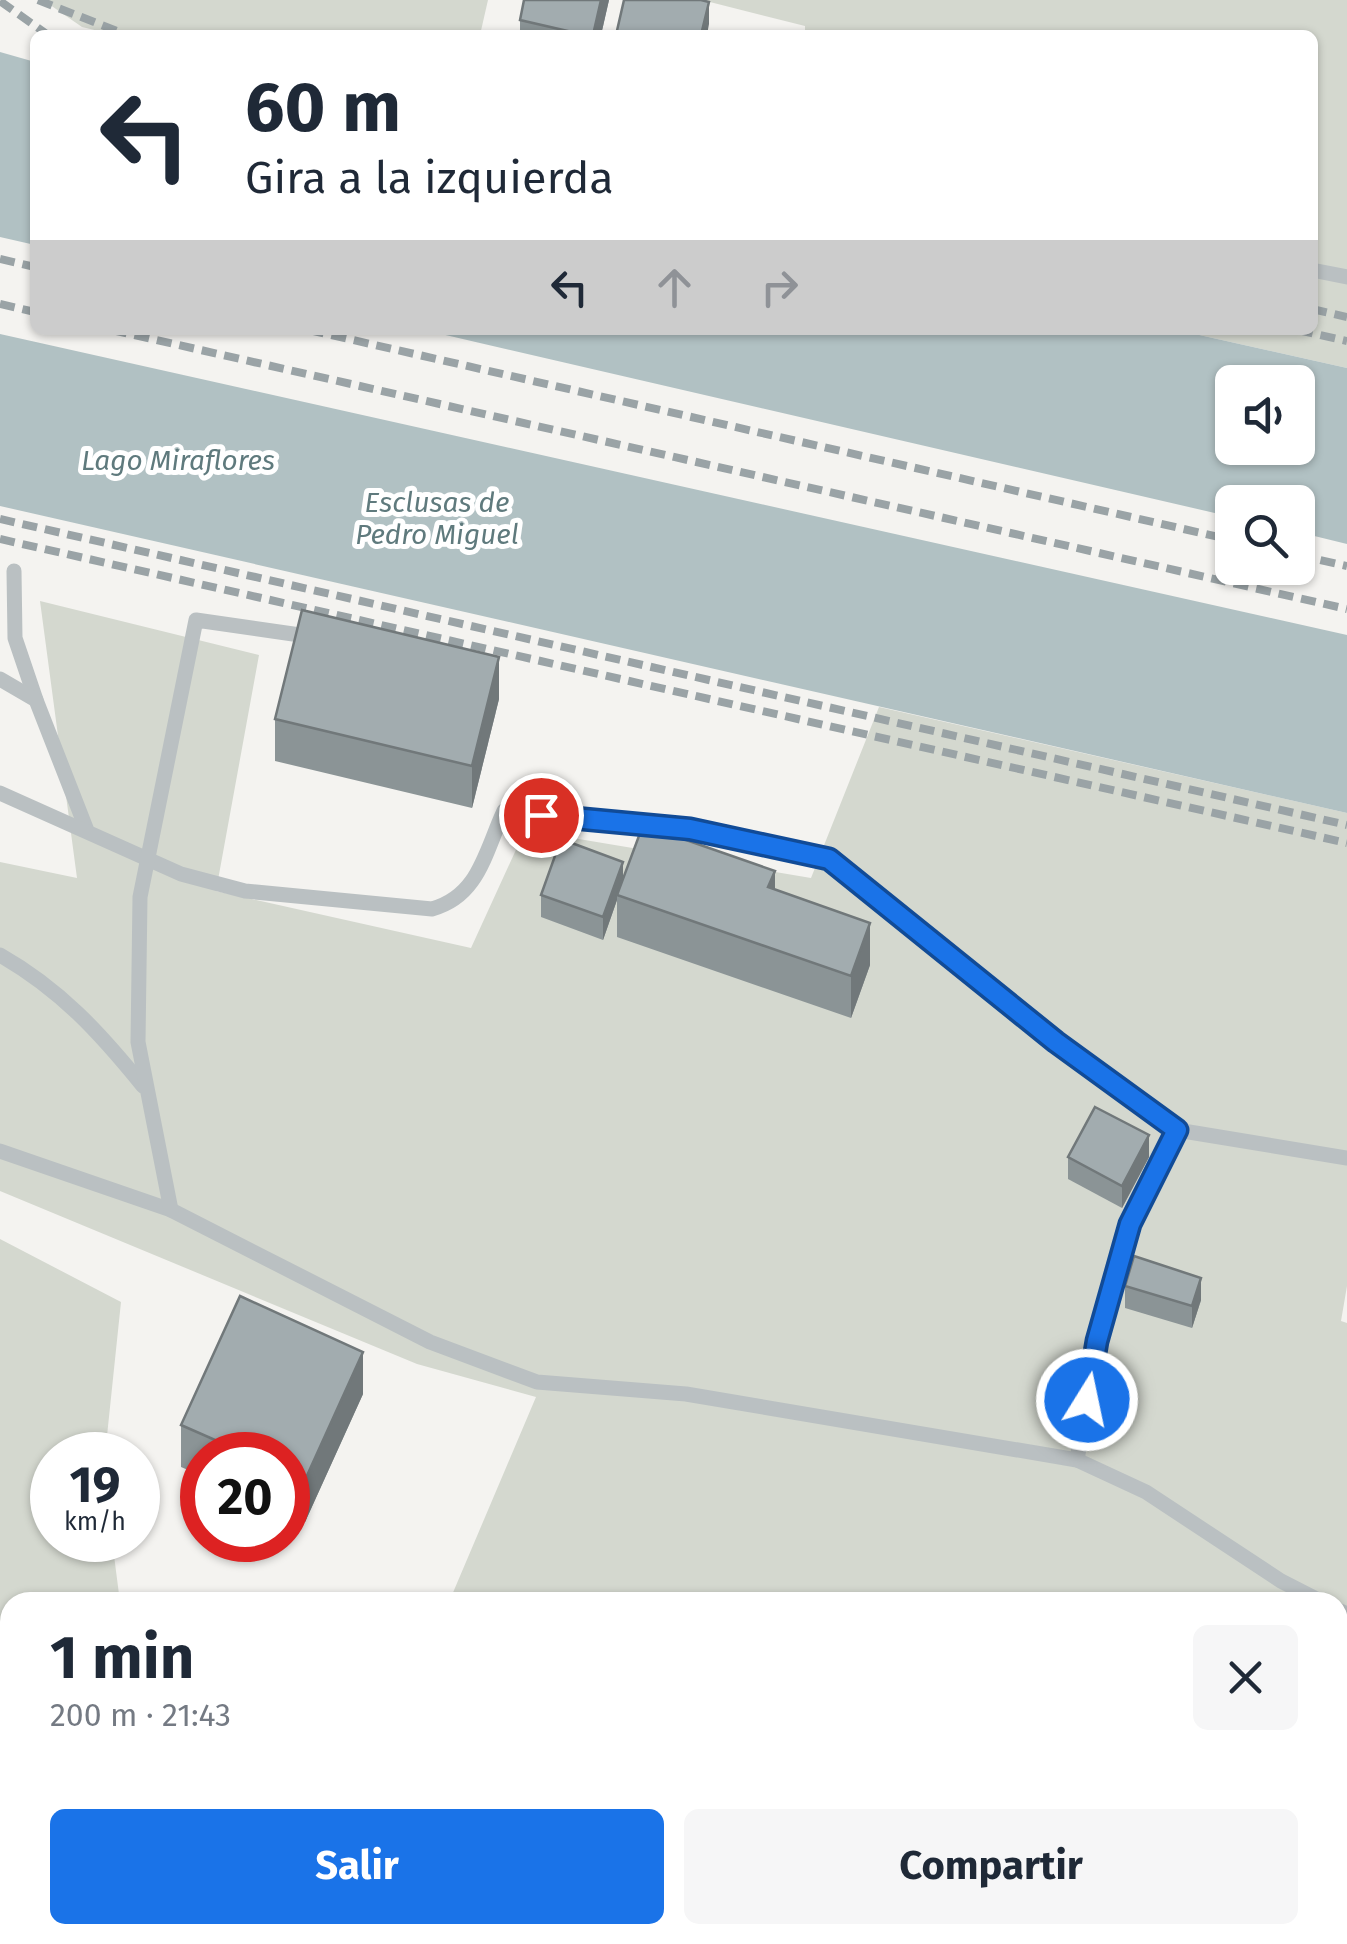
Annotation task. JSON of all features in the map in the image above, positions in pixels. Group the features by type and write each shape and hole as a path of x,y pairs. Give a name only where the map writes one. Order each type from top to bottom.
{"lane":[{"path":"1318,271 1347,277"},
{"path":"14,571 15,638 86,828"},
{"path":"171,1210 144,1088 136,1001 145,860 196,620 300,635"},
{"path":"0,679 36,700"},
{"path":"0,792 86,828 145,860 245,891 432,908 454,902 469,889 504,811 690,829 829,859 1056,1042 1177,1130 1347,1158"},
{"path":"0,955 37,976 92,1022 144,1088"},
{"path":"1077,1460 1097,1341 1130,1224 1177,1130"},
{"path":"0,1151 171,1210 430,1342 537,1382 686,1394 1077,1460 1146,1492 1302,1592"}],"shaded area":[{"path":"43,0 488,0 481,30 82,27"},
{"path":"702,0 1347,0 1347,368 1199,335 1318,335 1318,30 805,30 805,26"},
{"path":"40,601 259,655 216,891 471,948 525,830 811,878 879,707 1347,813 1347,1286 1341,1321 1347,1323 1347,1592 453,1592 536,1397 417,1364 0,1191 0,862 77,878"},
{"path":"0,1239 121,1302 107,1432 30,1432 30,1562 115,1562 119,1592 0,1592"}],"water":[{"path":"0,52 30,61 30,244 0,237"},
{"name":"Esclusas de Pedro Miguel","path":"0,334 1347,635 1347,813 0,506"},
{"path":"446,335 1199,335 1347,368 1347,544 1315,536 1315,485 1215,485 1215,513"}],"building":[{"path":"524,0 601,0 594,30 563,30 520,20"},
{"path":"624,0 709,2 702,30 617,30"},
{"path":"302,610 499,657 472,766 275,719"},
{"path":"643,825 775,871 768,887 870,923 851,976 617,895"},
{"path":"561,839 623,862 603,917 541,895"},
{"path":"1095,1107 1149,1135 1122,1186 1068,1157"},
{"path":"1134,1256 1201,1278 1192,1306 1125,1286"},
{"path":"240,1296 363,1352 310,1469 310,1432 197,1432 181,1425"}],"railway":[{"path":"38,0 114,30"},
{"path":"0,1 41,30"},
{"path":"0,259 30,266"},
{"path":"0,304 30,311"},
{"path":"1318,310 1347,317"},
{"path":"1318,334 1347,341"},
{"path":"134,335 1347,609"},
{"path":"331,335 1215,536"},
{"path":"0,519 1347,825"},
{"path":"0,539 1347,843"},
{"path":"1315,559 1347,566"}],"route":[{"path":"541,815 690,829 829,859 1056,1042 1177,1130 1130,1224 1097,1341 1087,1400"}],"water label":[{"name":"Lago Miraflores","path":"178,460"}]}
